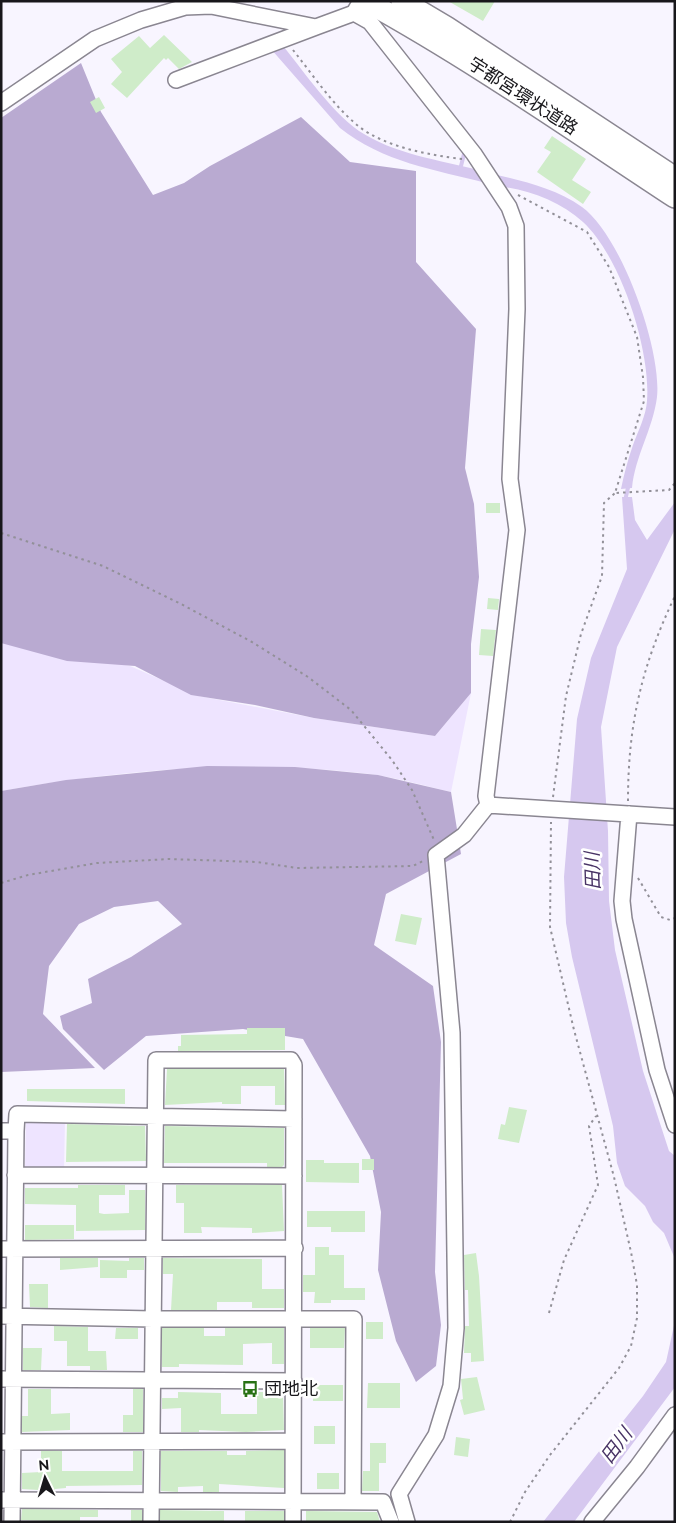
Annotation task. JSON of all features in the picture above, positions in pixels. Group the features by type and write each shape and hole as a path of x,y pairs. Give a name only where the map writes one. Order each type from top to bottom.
{"highway":[{"name":"宇都宮環状道路","path":"402,1 454,32 675,178"},
{"name":"宇都宮環状道路","path":"360,5 433,38 499,79 675,197"},
{"path":"635,171 675,201"}],"street":[{"path":"221,1 234,11"},
{"path":"176,80 316,28 360,5 370,22 478,161 510,207 516,226 517,309 510,479 517,530 486,796 488,805"},
{"path":"1,103 95,39 141,20 185,7 211,6 316,28"},
{"path":"488,805 551,811 675,817"},
{"path":"407,1522 399,1494 436,1435 451,1386 456,1328 452,1033 436,855 464,835 488,805"},
{"path":"626,814 622,900 624,919 657,1070 675,1125"},
{"path":"151,1522 156,1060 291,1060 294,1065 295,1248 293,1522"},
{"path":"12,1522 6,1500 8,1190 15,1175 8,1131 17,1114 294,1119"},
{"path":"15,1175 294,1176"},
{"path":"8,1249 295,1248"},
{"path":"8,1316 153,1319 354,1319 353,1502"},
{"path":"8,1379 294,1381"},
{"path":"592,1522 637,1467 675,1415"},
{"path":"7,1442 152,1443 294,1441"},
{"path":"6,1500 383,1502 391,1522"}],"path":[{"path":"285,40 331,98 358,126 374,135 415,150 478,161"},
{"path":"502,196 520,195 587,232 609,267 629,315 640,352 644,401 615,493 604,503 602,576 581,634 566,696 551,811 550,927 596,1116 614,1177 637,1285 637,1318 631,1346 620,1368 550,1455 525,1492 510,1522"},
{"path":"615,493 669,490 675,483"},
{"path":"1,533 103,566 181,604 252,642 308,677 351,710 392,760 412,790 434,842 436,855 413,866 297,868 257,862 169,859 97,863 28,875 1,883"},
{"path":"626,814 628,764 640,684 655,638 675,596"},
{"path":"625,855 661,917 670,920 675,918"},
{"path":"549,1313 564,1260 598,1185 589,1126 596,1116"}],"shaded area":[{"path":"81,63 101,112 153,195 184,183 210,166 301,117 350,162 416,171 416,262 476,329 465,468 474,504 479,577 471,644 471,693 435,736 314,718 255,705 191,695 135,666 67,661 1,643 1,118"},
{"path":"1,640 130,666 199,696 314,718 435,736 471,693 451,792 377,775 283,767 188,768 141,772 48,783 1,791"},
{"path":"207,766 295,767 378,775 451,792 461,854 386,894 374,945 433,986 441,1042 435,1272 441,1325 436,1366 416,1382 396,1341 378,1270 381,1212 370,1156 303,1039 243,1029 146,1036 104,1070 63,1029 60,1016 92,1003 88,979 131,957 182,924 158,901 114,907 79,924 49,966 43,1014 95,1068 1,1072 1,791 66,780"},
{"path":"26,1121 65,1121 64,1170 25,1169"}],"water":[{"path":"283,46 328,102 359,131 402,151 479,170 486,183 429,169 391,157 356,140 340,128 271,49"},
{"path":"497,175 530,183 552,191 582,207 597,221 611,242 636,294 653,351 657,376 657,397 632,488 621,489 629,456 645,412 647,380 639,332 621,281 610,258 597,238 575,215 546,199 525,191 504,187"},
{"name":"田川","path":"622,497 632,497 635,520 647,540 675,502 675,529 617,647 601,727 608,831 609,901 615,950 643,1071 669,1151 675,1156 675,1259 664,1233 653,1222 645,1206 625,1186 617,1163 613,1126 572,957 566,923 564,877 577,719 591,658 627,569"},
{"name":"田川","path":"675,1321 675,1387 574,1522 543,1522 643,1396 666,1362"}],"building":[{"path":"448,1 495,1 483,21"},
{"path":"164,35 192,62 179,69 168,58 166,60 164,58 127,98 111,84 122,72 111,59 139,36 150,48"},
{"path":"99,97 105,108 96,113 90,102"},
{"path":"552,136 586,159 572,180 591,192 583,204 537,172 551,152 544,148"},
{"path":"486,503 500,503 500,513 486,513"},
{"path":"488,598 499,599 498,610 487,609"},
{"path":"481,629 496,630 493,656 479,655"},
{"path":"401,914 422,918 416,945 395,941"},
{"path":"247,1028 285,1028 285,1050 178,1051 178,1046 181,1046 181,1035 247,1034"},
{"path":"167,1069 284,1069 285,1105 275,1105 275,1086 241,1086 241,1104 222,1104 222,1102 165,1105"},
{"path":"27,1089 125,1089 125,1104 27,1101"},
{"path":"509,1107 527,1110 519,1143 498,1139 501,1124 505,1125"},
{"path":"67,1124 145,1126 146,1161 66,1162"},
{"path":"165,1126 284,1128 284,1165 282,1167 267,1167 267,1163 164,1163"},
{"path":"362,1159 374,1159 374,1170 362,1170"},
{"path":"306,1160 324,1160 324,1163 359,1163 359,1183 306,1182"},
{"path":"78,1185 125,1185 125,1195 99,1195 99,1213 104,1214 129,1213 129,1190 145,1190 145,1230 76,1231 76,1205 25,1204 25,1188 78,1188"},
{"path":"176,1185 282,1185 284,1231 252,1233 252,1228 201,1227 202,1233 184,1233 184,1203 176,1203"},
{"path":"307,1211 365,1211 365,1232 331,1232 331,1227 307,1227"},
{"path":"25,1225 74,1225 74,1239 25,1240"},
{"path":"315,1247 329,1247 329,1255 344,1255 344,1288 365,1288 365,1300 331,1300 331,1303 314,1303 315,1292 303,1292 303,1275 315,1275"},
{"path":"476,1253 484,1361 471,1362 471,1353 464,1353 465,1326 469,1326 468,1290 465,1290 464,1255"},
{"path":"60,1258 98,1258 98,1267 60,1270"},
{"path":"129,1258 144,1258 144,1270 127,1270 127,1278 100,1278 100,1260 129,1261"},
{"path":"163,1258 262,1259 262,1289 284,1289 284,1308 252,1308 252,1302 217,1302 217,1310 171,1310 173,1274 163,1274"},
{"path":"29,1284 48,1284 48,1308 30,1307"},
{"path":"366,1322 383,1322 383,1339 366,1339"},
{"path":"54,1326 88,1327 88,1351 106,1351 107,1370 90,1370 90,1366 67,1366 67,1341 54,1341"},
{"path":"116,1328 138,1328 138,1339 115,1339"},
{"path":"162,1328 204,1328 204,1336 225,1336 225,1328 284,1328 284,1364 272,1364 272,1343 243,1344 243,1365 179,1364 179,1367 162,1367"},
{"path":"310,1328 345,1328 344,1348 310,1348"},
{"path":"23,1348 42,1348 41,1370 23,1370"},
{"path":"477,1377 485,1410 464,1415 460,1400 463,1399 461,1379"},
{"path":"368,1383 400,1383 400,1408 367,1408"},
{"path":"313,1385 343,1385 343,1401 313,1401"},
{"path":"28,1389 51,1389 51,1414 70,1413 70,1430 22,1432 22,1416 28,1416"},
{"path":"133,1389 143,1389 143,1432 123,1432 123,1415 133,1415"},
{"path":"178,1392 221,1393 221,1414 257,1414 257,1392 283,1392 284,1430 246,1432 199,1430 199,1432 181,1432 181,1408 162,1409 162,1398 178,1398"},
{"path":"314,1426 335,1426 335,1444 314,1444"},
{"path":"456,1437 470,1439 468,1457 454,1455"},
{"path":"370,1443 386,1443 386,1463 379,1463 379,1491 362,1491 363,1471 370,1471"},
{"path":"284,1450 284,1488 219,1484 219,1492 203,1492 203,1486 178,1487 178,1492 161,1491 161,1451 227,1451 227,1455 246,1455 246,1451"},
{"path":"41,1451 62,1451 62,1471 133,1471 133,1451 142,1451 142,1485 66,1486 66,1488 55,1489 55,1491 22,1489 22,1473 41,1472"},
{"path":"317,1473 339,1473 339,1489 317,1489"},
{"path":"22,1509 98,1510 98,1517 80,1517 80,1522 21,1520"},
{"path":"131,1510 142,1510 142,1522 131,1522"},
{"path":"160,1510 224,1511 224,1521 160,1520"},
{"path":"245,1511 284,1511 284,1521 245,1522"},
{"path":"306,1511 377,1512 380,1522 306,1522"}],"waterway":[{"path":"460,170 465,150"},
{"path":"625,501 629,483"}],"place":[{"name":"団地北","path":"250,1389"}]}
